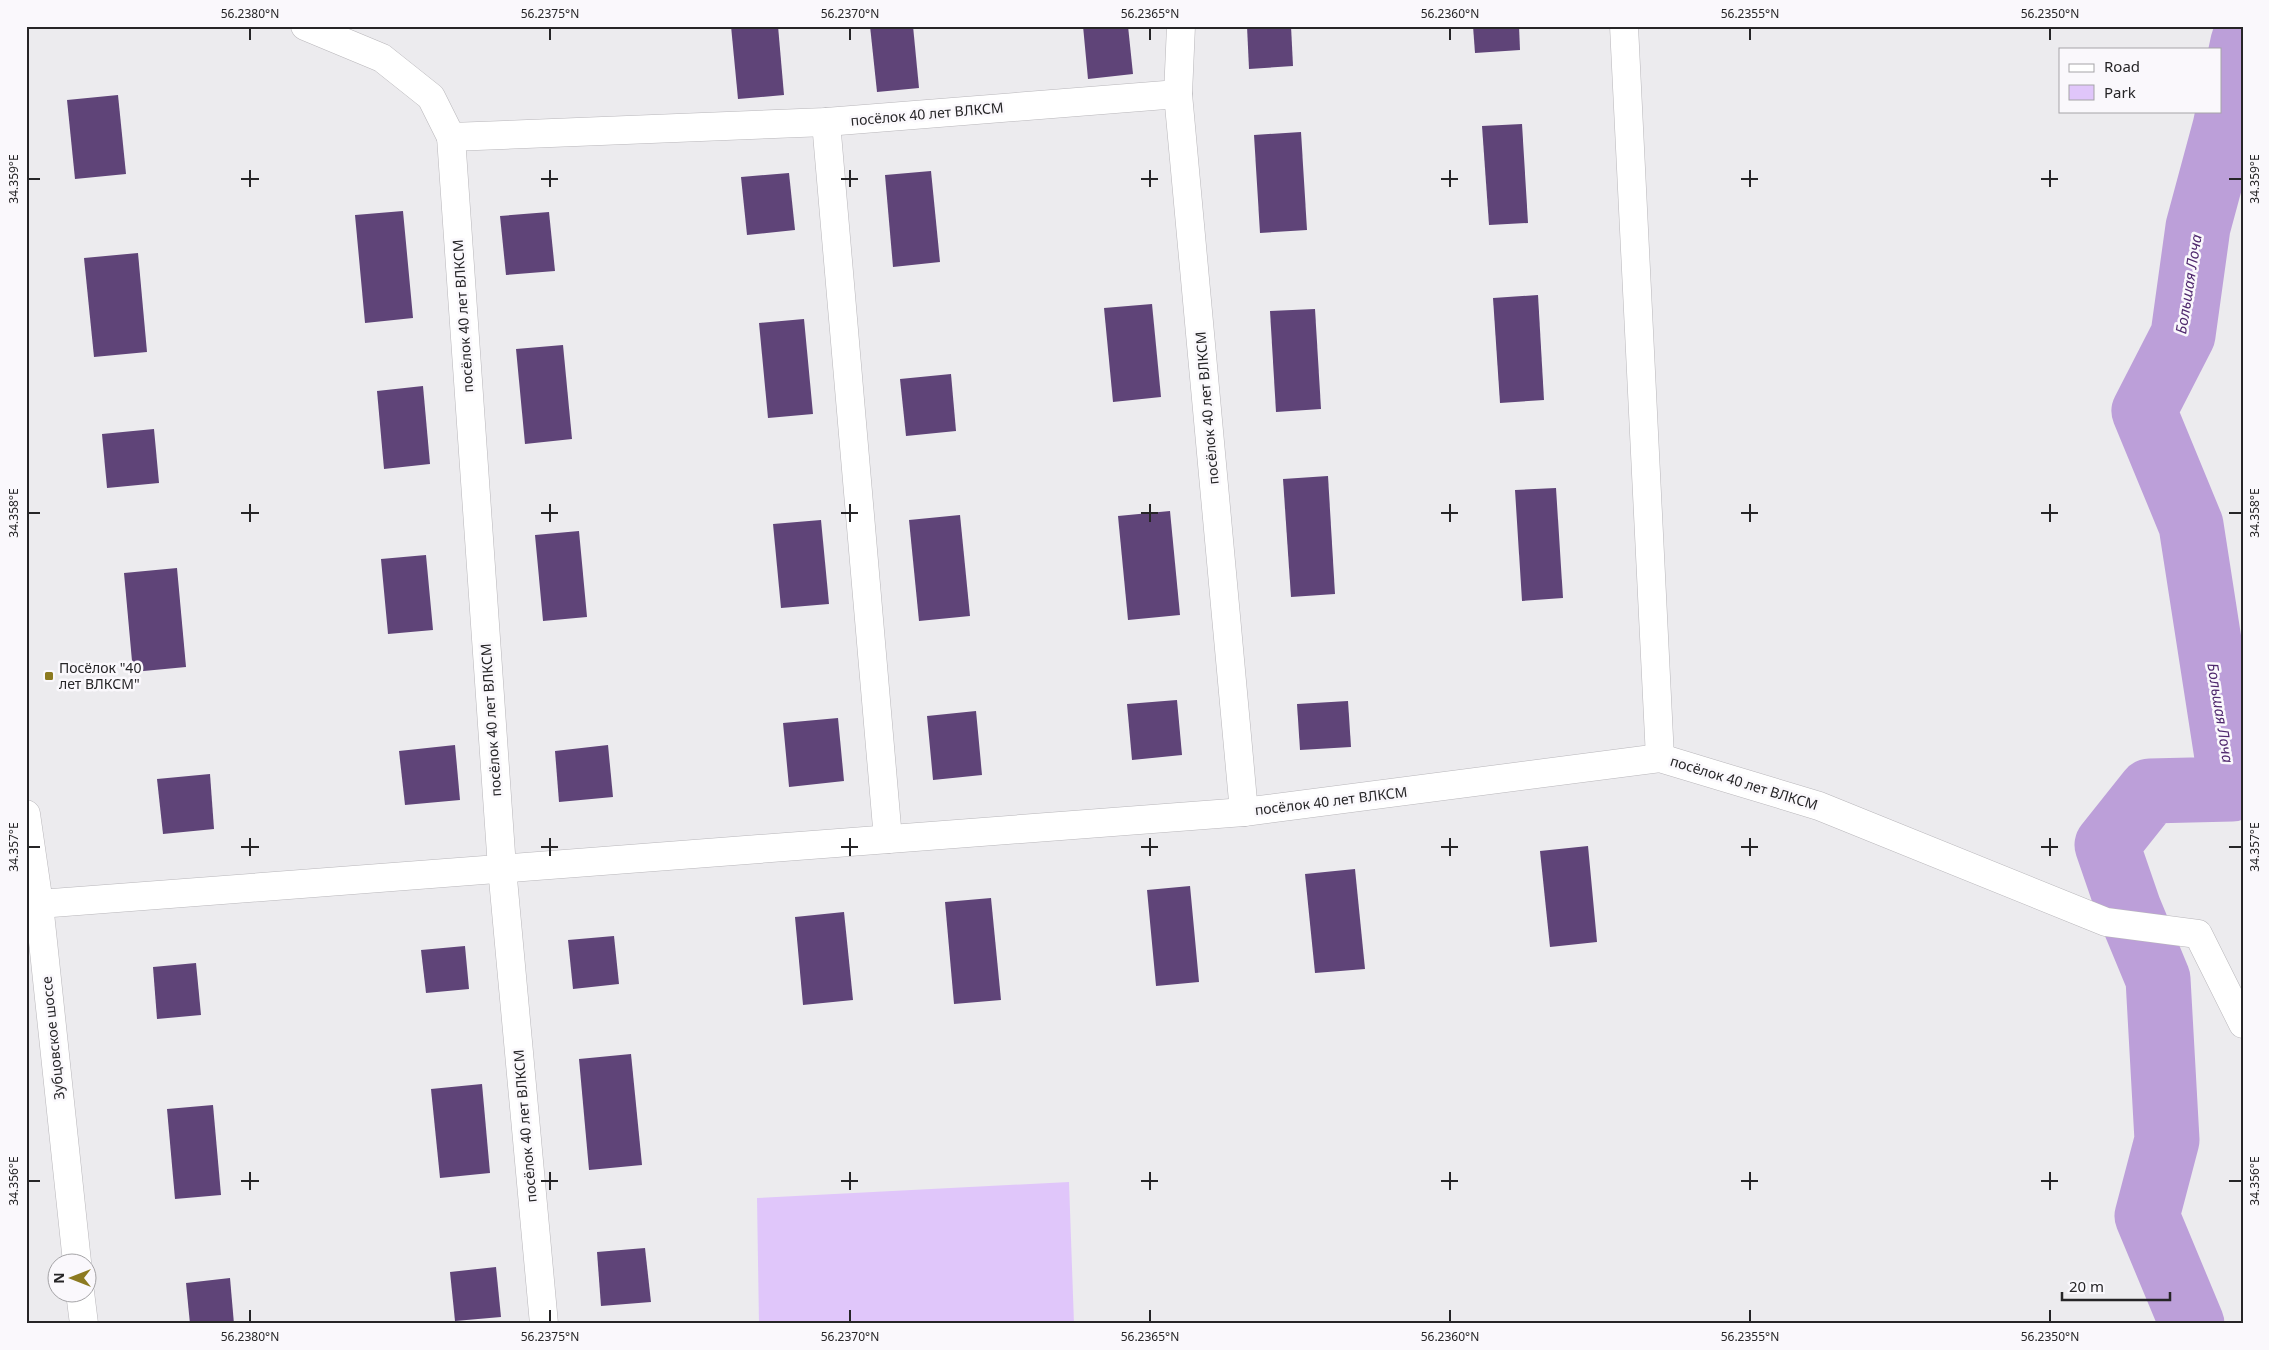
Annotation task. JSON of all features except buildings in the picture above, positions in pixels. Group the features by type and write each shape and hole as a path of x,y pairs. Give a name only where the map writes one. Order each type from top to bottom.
{"street":[{"path":"305,26 382,58 431,97 451,137"},
{"name":"посёлок 40 лет ВЛКСМ","path":"1181,26 1178,94 1244,812"},
{"path":"1624,26 1660,758"},
{"name":"посёлок 40 лет ВЛКСМ","path":"544,1324 502,868 451,137 826,122 1178,94"},
{"path":"826,122 888,839"},
{"name":"посёлок 40 лет ВЛКСМ","path":"39,904 1244,812 1660,758 1819,806 2106,922 2198,934 2243,1024"},
{"name":"Зубцовское шоссе","path":"26,814 39,904 76,1252"},
{"path":"81,1302 84,1324"}],"green space":[{"path":"1069,1182 1074,1324 759,1324 757,1198"}],"waterway":[{"name":"Большая Лоча","path":"2192,1324 2147,1216 2167,1140 2158,979 2129,909 2107,845 2150,791 2232,789 2191,525 2144,411 2183,335 2198,227 2225,127 2243,42"}],"place":[{"name":"Посёлок \"40 лет ВЛКСМ\"","path":"49,676"}]}
